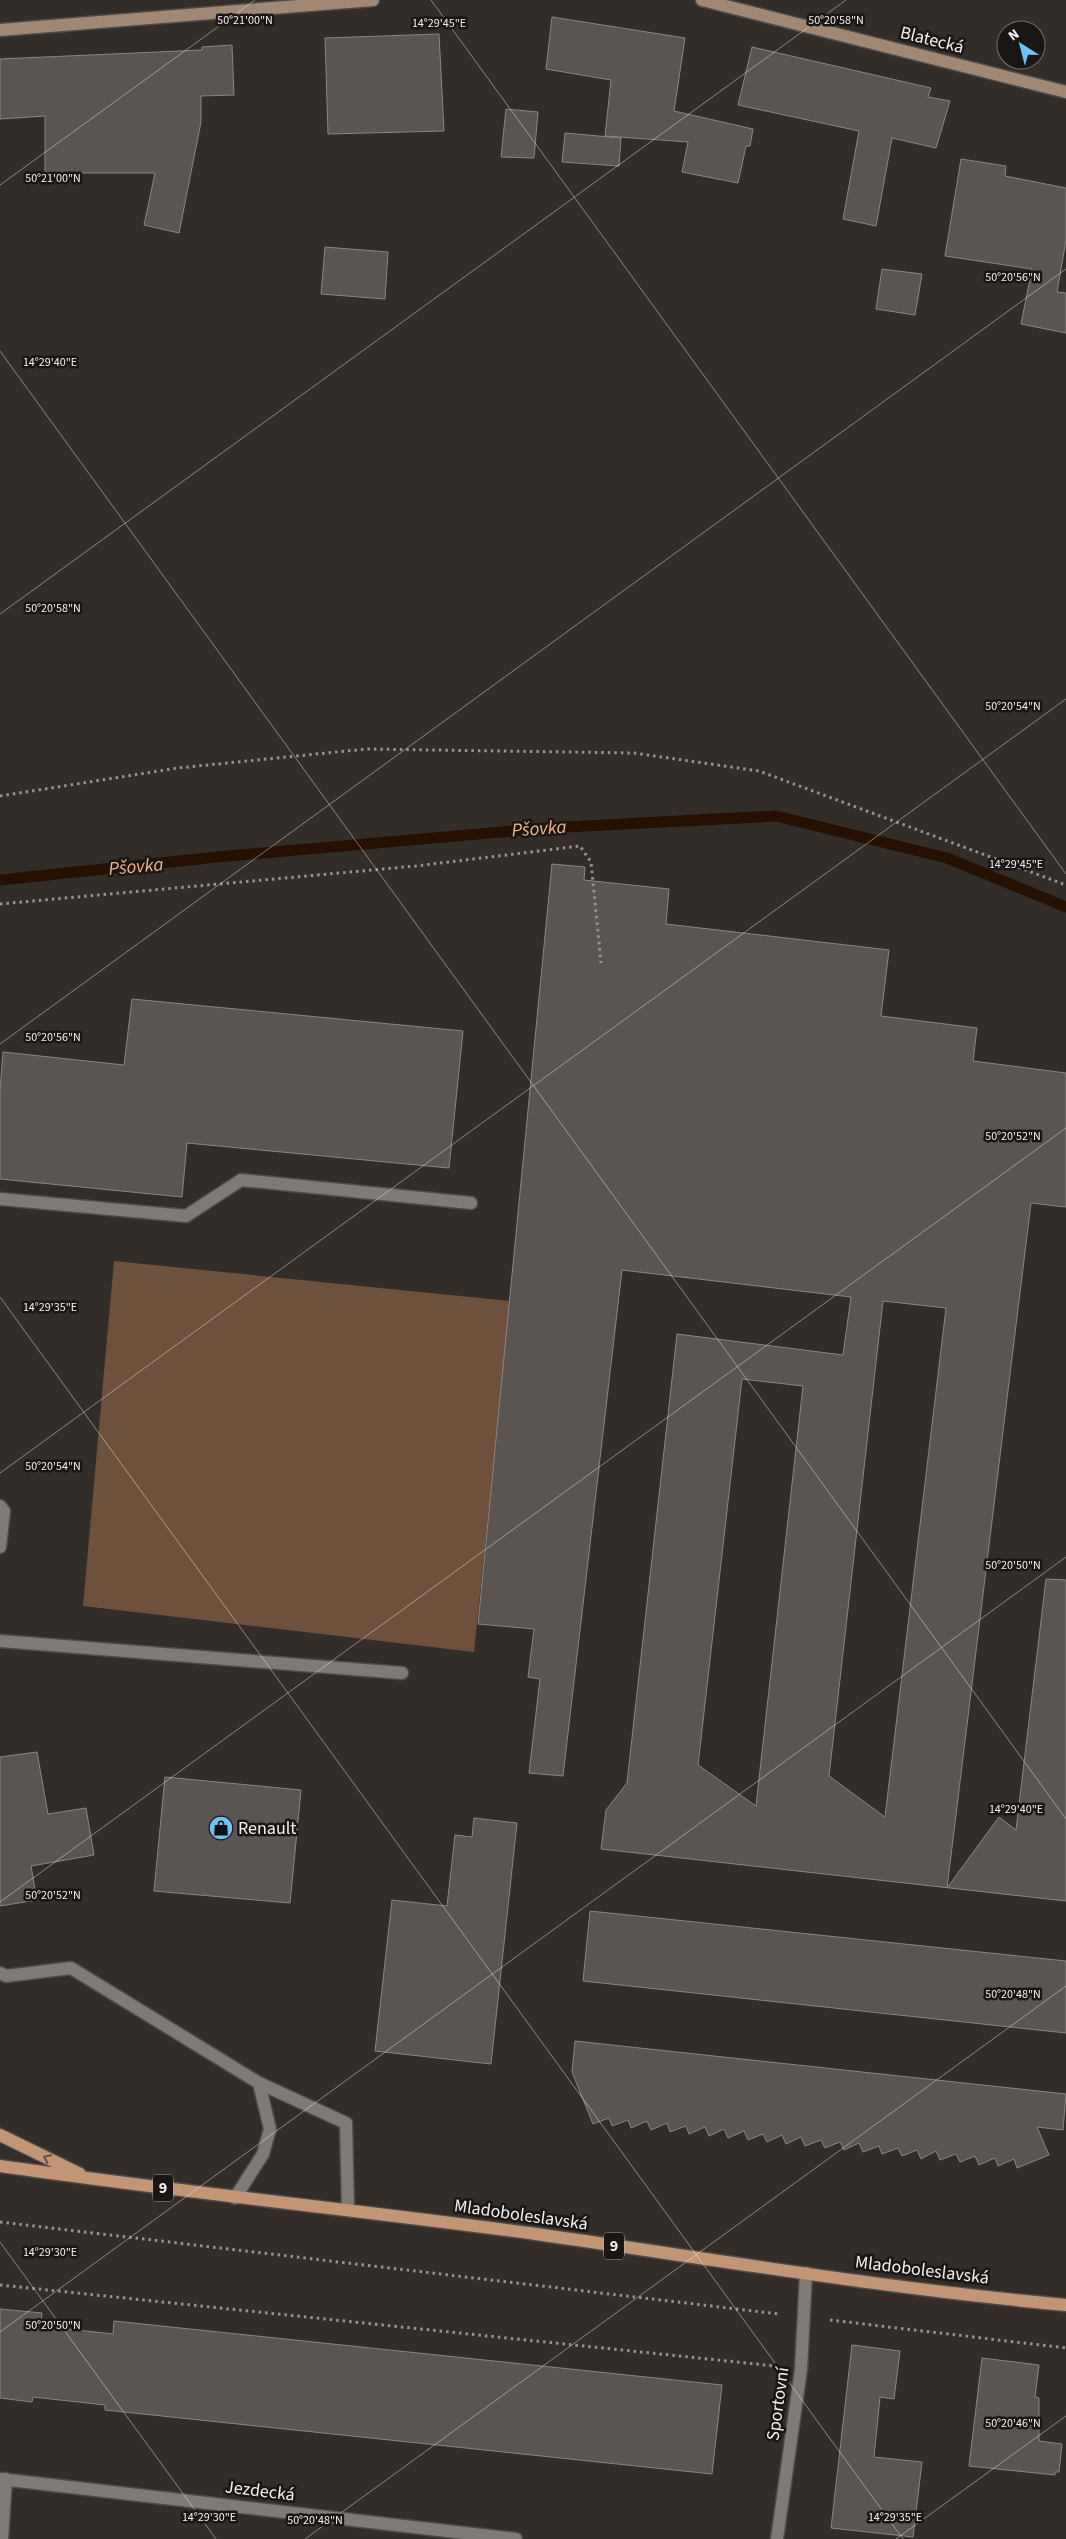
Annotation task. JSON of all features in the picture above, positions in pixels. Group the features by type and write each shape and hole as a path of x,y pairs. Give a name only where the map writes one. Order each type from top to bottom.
{"main road":[{"name":"9","path":"0,2135 91,2179"},
{"name":"Mladoboleslavská","path":"0,2166 235,2198 348,2210 806,2273 1066,2306"}],"street":[{"path":"0,30 373,0"},
{"name":"Blatecká","path":"702,0 1066,92"},
{"path":"0,1199 186,1216 241,1180 471,1203"},
{"path":"0,1506 4,1511 0,1548"},
{"path":"0,1641 402,1673"},
{"path":"0,1973 6,1976 72,1968 259,2083 346,2123 348,2210"},
{"path":"235,2198 263,2154 270,2129 259,2083"},
{"name":"Sportovní","path":"776,2539 801,2369 806,2273"},
{"path":"2,2539 3,2479"},
{"name":"Jezdecká","path":"3,2479 516,2539"}],"path":[{"path":"0,796 178,768 366,749 634,753 759,771 1066,885"},
{"path":"0,904 416,866 580,846 591,862 601,963"},
{"path":"0,2222 1066,2348"},
{"path":"0,2285 801,2369"}],"shaded area":[{"path":"114,1261 510,1301 474,1652 83,1606"}],"building":[{"path":"552,17 685,38 674,111 753,129 750,146 746,146 738,183 682,172 688,142 605,136 611,80 546,69"},
{"path":"439,34 444,131 328,134 325,38"},
{"path":"232,45 234,95 201,96 201,122 179,233 144,225 155,173 45,173 45,116 0,119 0,59 202,50 202,47"},
{"path":"752,47 931,88 928,97 950,101 936,148 892,138 876,226 843,219 859,131 738,105"},
{"path":"506,109 538,112 534,158 501,157"},
{"path":"565,133 621,138 619,166 562,162"},
{"path":"961,159 1006,166 1005,176 1066,188 1066,240 1057,292 1066,293 1066,333 1021,324 1032,269 945,256"},
{"path":"325,247 388,252 385,299 321,294"},
{"path":"882,269 922,274 915,315 876,309"},
{"path":"552,864 585,867 584,880 669,889 666,924 889,950 881,1016 977,1028 973,1061 1066,1073 1066,1207 1031,1203 947,1888 601,1849 606,1810 627,1783 677,1334 843,1355 851,1297 622,1270 563,1776 529,1773 540,1679 528,1677 534,1629 478,1624","holes":["883,1301 946,1308 885,1817 829,1776","742,1379 803,1386 756,1806 698,1765"]},
{"path":"132,999 463,1031 449,1168 187,1143 182,1197 0,1179 0,1090 3,1052 124,1065"},
{"path":"1046,1579 1066,1580 1066,1901 947,1888 999,1817 1016,1830"},
{"path":"37,1752 48,1814 86,1808 94,1855 31,1866 37,1900 0,1906 0,1757"},
{"path":"165,1777 301,1790 290,1903 154,1891"},
{"path":"474,1818 517,1823 491,2064 375,2051 392,1900 447,1906 455,1835 472,1837"},
{"path":"590,1911 1066,1961 1066,2033 583,1981"},
{"path":"575,2041 1066,2094 1063,2130 1037,2127 1049,2155 1017,2168 1014,2159 998,2166 995,2158 979,2165 975,2156 960,2162 956,2154 940,2160 936,2151 921,2159 917,2150 902,2156 898,2148 882,2154 879,2146 863,2152 859,2143 844,2150 840,2142 825,2148 821,2140 805,2146 801,2137 786,2144 782,2135 767,2142 763,2134 748,2140 744,2131 728,2138 724,2129 709,2136 705,2127 689,2134 686,2126 670,2132 667,2123 651,2130 647,2121 631,2128 628,2120 612,2126 609,2118 593,2124 572,2072"},
{"path":"0,2309 42,2313 41,2326 113,2334 114,2321 722,2385 712,2474 105,2410 105,2405 33,2397 32,2402 0,2398"},
{"path":"852,2345 900,2351 894,2399 880,2397 874,2457 922,2462 913,2537 831,2528"},
{"path":"982,2358 1039,2365 1035,2397 1039,2398 1039,2441 1062,2444 1059,2472 1055,2472 1055,2475 969,2466"}],"waterway":[{"name":"Pšovka","path":"0,880 217,857 547,828 776,816 947,858 1066,907"}],"place":[{"name":"Renault","path":"221,1828"}]}
